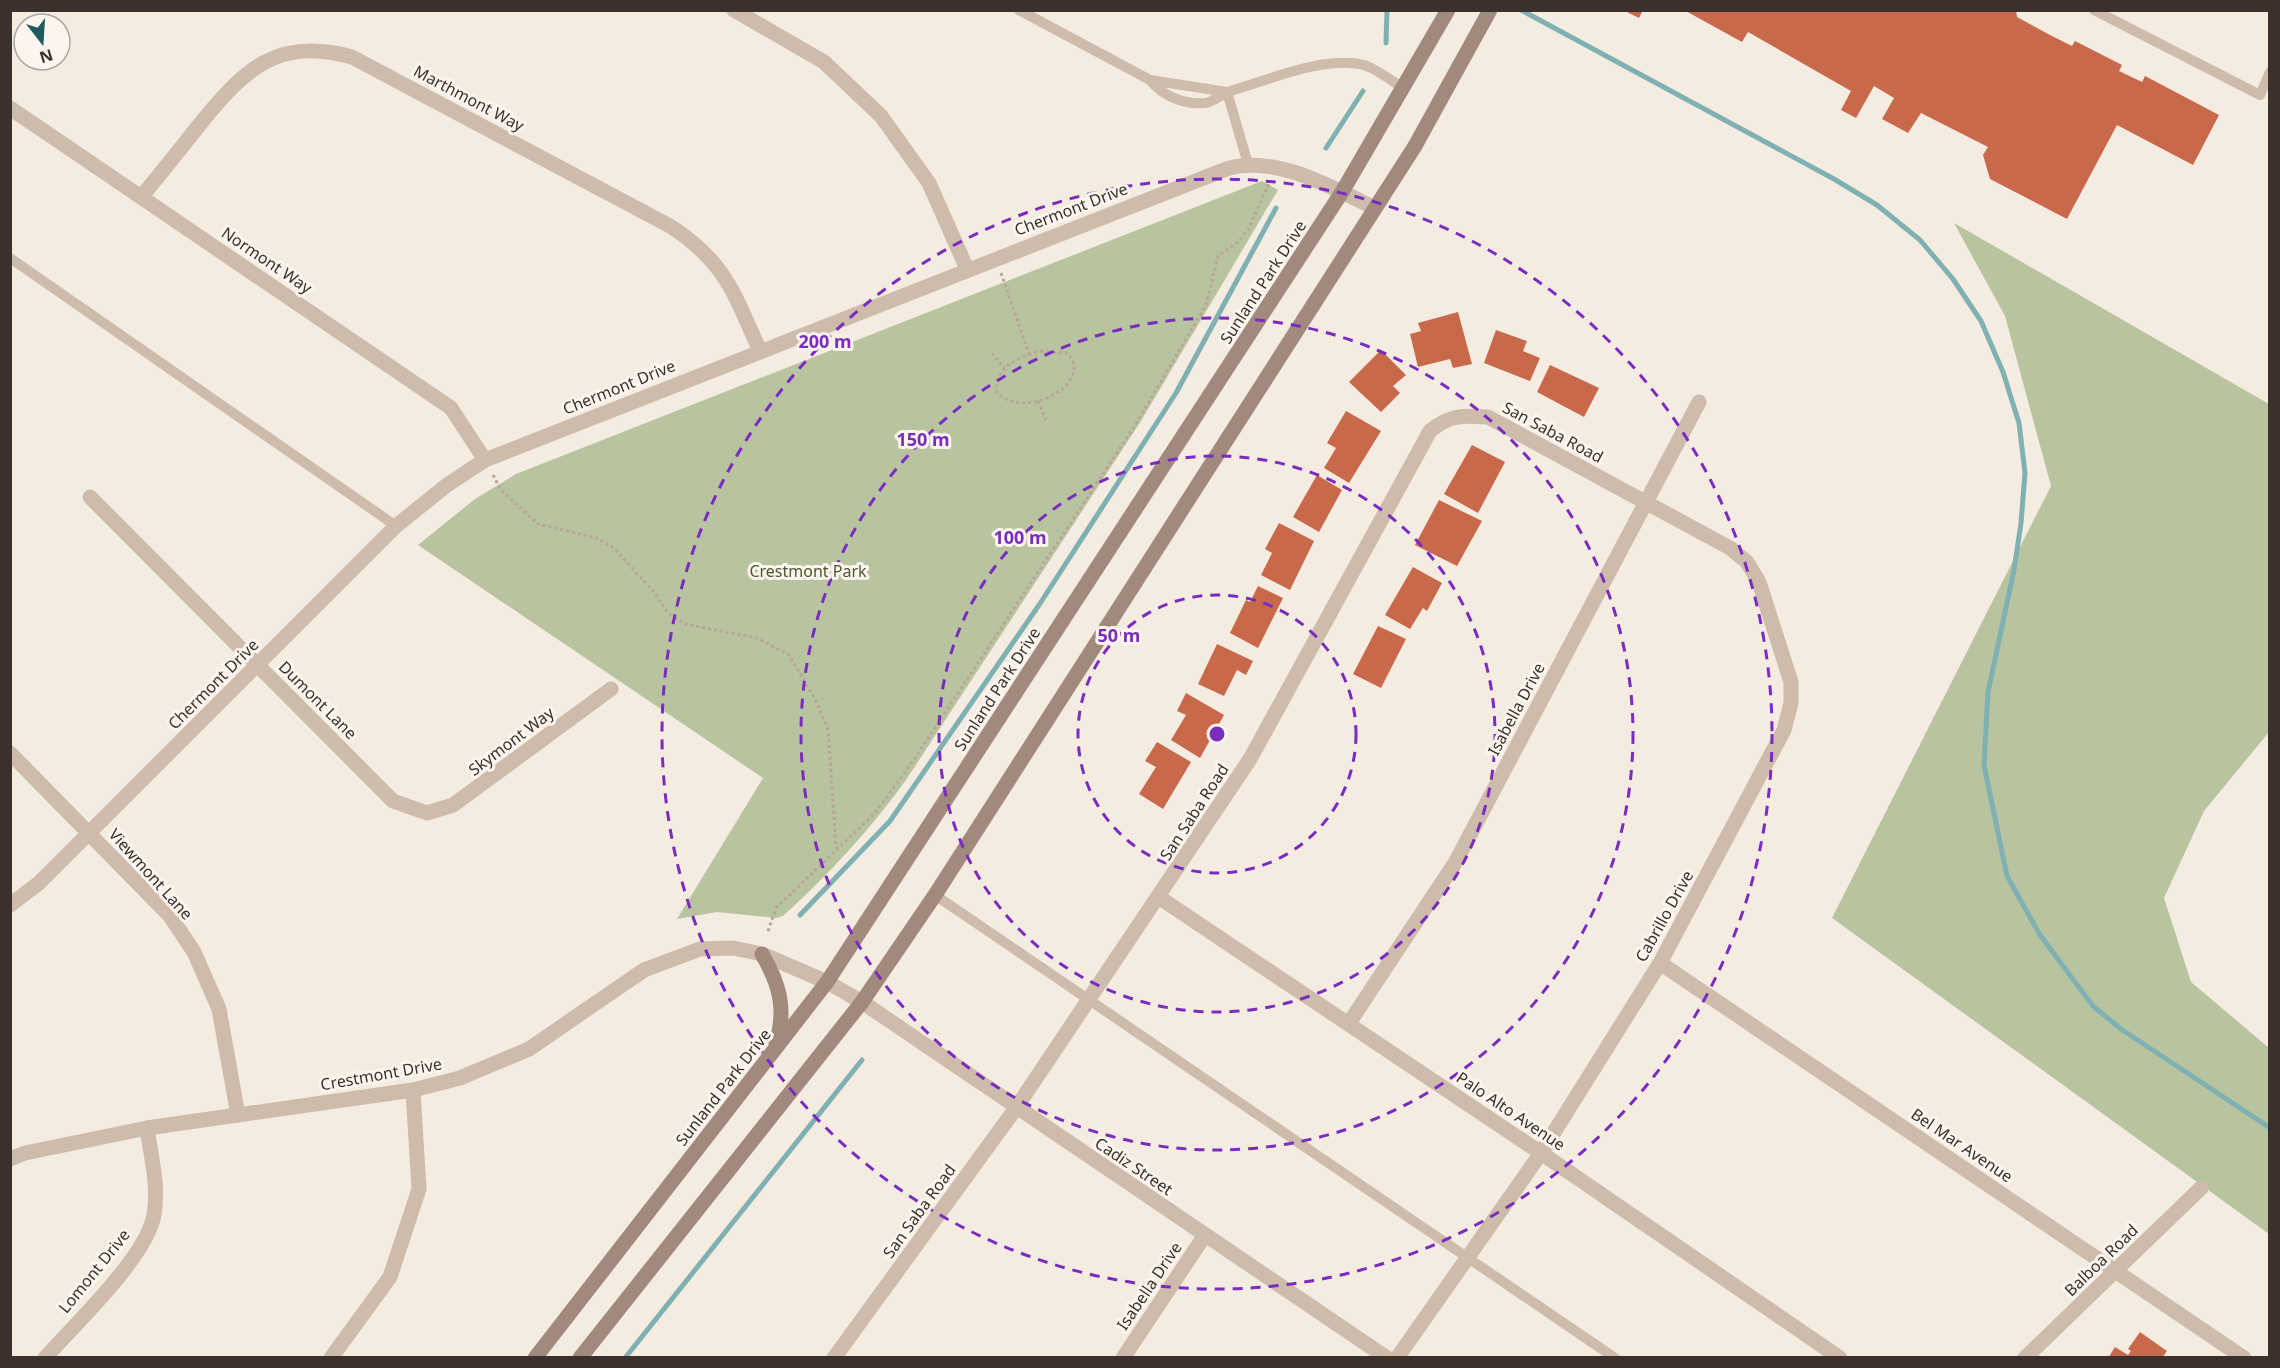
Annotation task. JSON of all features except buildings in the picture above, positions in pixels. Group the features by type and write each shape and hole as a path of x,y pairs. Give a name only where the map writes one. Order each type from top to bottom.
{"main road":[{"name":"Sunland Park Drive","path":"535,1358 828,982 1342,192 1448,10"},
{"path":"580,1358 862,1002 935,895 1415,146 1490,10"},
{"path":"762,954 777,980 781,1023 774,1050"}],"street":[{"path":"734,10 824,62 881,116 929,183 968,270"},
{"name":"Marthmont Way","path":"142,196 230,88 247,72 267,61 288,54 329,51 352,57 693,240 711,256 727,279 760,351"},
{"name":"Normont Way","path":"10,108 451,408 485,460"},
{"name":"Chermont Drive","path":"10,905 39,883 396,526 447,485 485,460 1229,168 1248,164 1276,166 1342,192 1375,208"},
{"name":"Isabella Drive","path":"1349,1023 1455,863 1699,402"},
{"name":"San Saba Road","path":"834,1358 1016,1108 1160,898 1250,759 1430,431 1443,420 1464,415 1488,417 1646,502"},
{"name":"Dumont Lane","path":"90,497 393,801 427,813"},
{"name":"Cabrillo Drive","path":"1397,1358 1541,1153 1660,963 1784,730 1791,703 1791,682 1759,582 1747,562 1730,548 1646,502"},
{"name":"Skymont Way","path":"427,813 453,805 476,790 611,689"},
{"name":"Viewmont Lane","path":"10,753 170,916 194,952 219,1009 238,1115"},
{"name":"Palo Alto Avenue","path":"1160,898 1349,1023 1840,1358"},
{"name":"Crestmont Drive","path":"10,1159 26,1153 147,1128 413,1090 460,1078 529,1049 644,970 700,949 762,954 828,982 862,1002"},
{"name":"Bel Mar Avenue","path":"1660,963 2244,1358"},
{"name":"Cadiz Street","path":"862,1002 1387,1358"},
{"path":"331,1358 390,1277 419,1189 413,1090"},
{"name":"Lomont Drive","path":"45,1358 128,1264 145,1239 153,1217 156,1187 147,1128"},
{"name":"Balboa Road","path":"2025,1358 2201,1188"},
{"name":"Isabella Drive","path":"1122,1358 1205,1235"}],"lane":[{"path":"1019,10 1036,15 1150,80 1227,92 1325,64 1347,63 1366,66 1404,89"},
{"path":"2094,10 2260,95 2270,72"},
{"path":"1227,92 1248,164"},
{"path":"10,258 396,526"},
{"path":"935,895 1615,1358"}],"path":[{"path":"768,931 776,908 875,813 911,764 1134,428 1206,305 1218,256 1237,243 1248,230 1271,179"},
{"path":"996,258 1029,354"},
{"path":"1041,351 1067,353 1076,366 1070,382 1050,396 1038,401 1023,404 1004,400 998,392 996,383 1005,368 1029,354 1041,351"},
{"path":"992,353 1005,368"},
{"path":"1038,401 1047,423"},
{"path":"485,460 501,490 522,512 538,524 597,538 614,548 654,592 668,613 686,624 757,638 789,655 815,699 828,729 838,850"}],"green space":[{"name":"Crestmont Park","path":"1262,181 1278,190 1141,421 906,780 878,816 833,868 783,916 776,918 717,912 677,919 763,778 418,545 475,499 516,474"},
{"path":"1954,223 2269,404 2269,732 2204,811 2164,898 2191,982 2269,1048 2269,1234 1832,918 2051,486 2005,316"}],"waterway":[{"path":"1386,43 1387,10"},
{"path":"1521,10 1834,179 1877,205 1920,240 1953,279 1981,321 2003,372 2019,423 2025,473 2014,570 1988,692 1984,765 2007,876 2040,935 2093,1006 2121,1029 2270,1128"},
{"path":"1326,148 1363,91"},
{"path":"800,915 890,821 1039,605 1176,393 1276,208"},
{"path":"625,1358 862,1060"}]}
